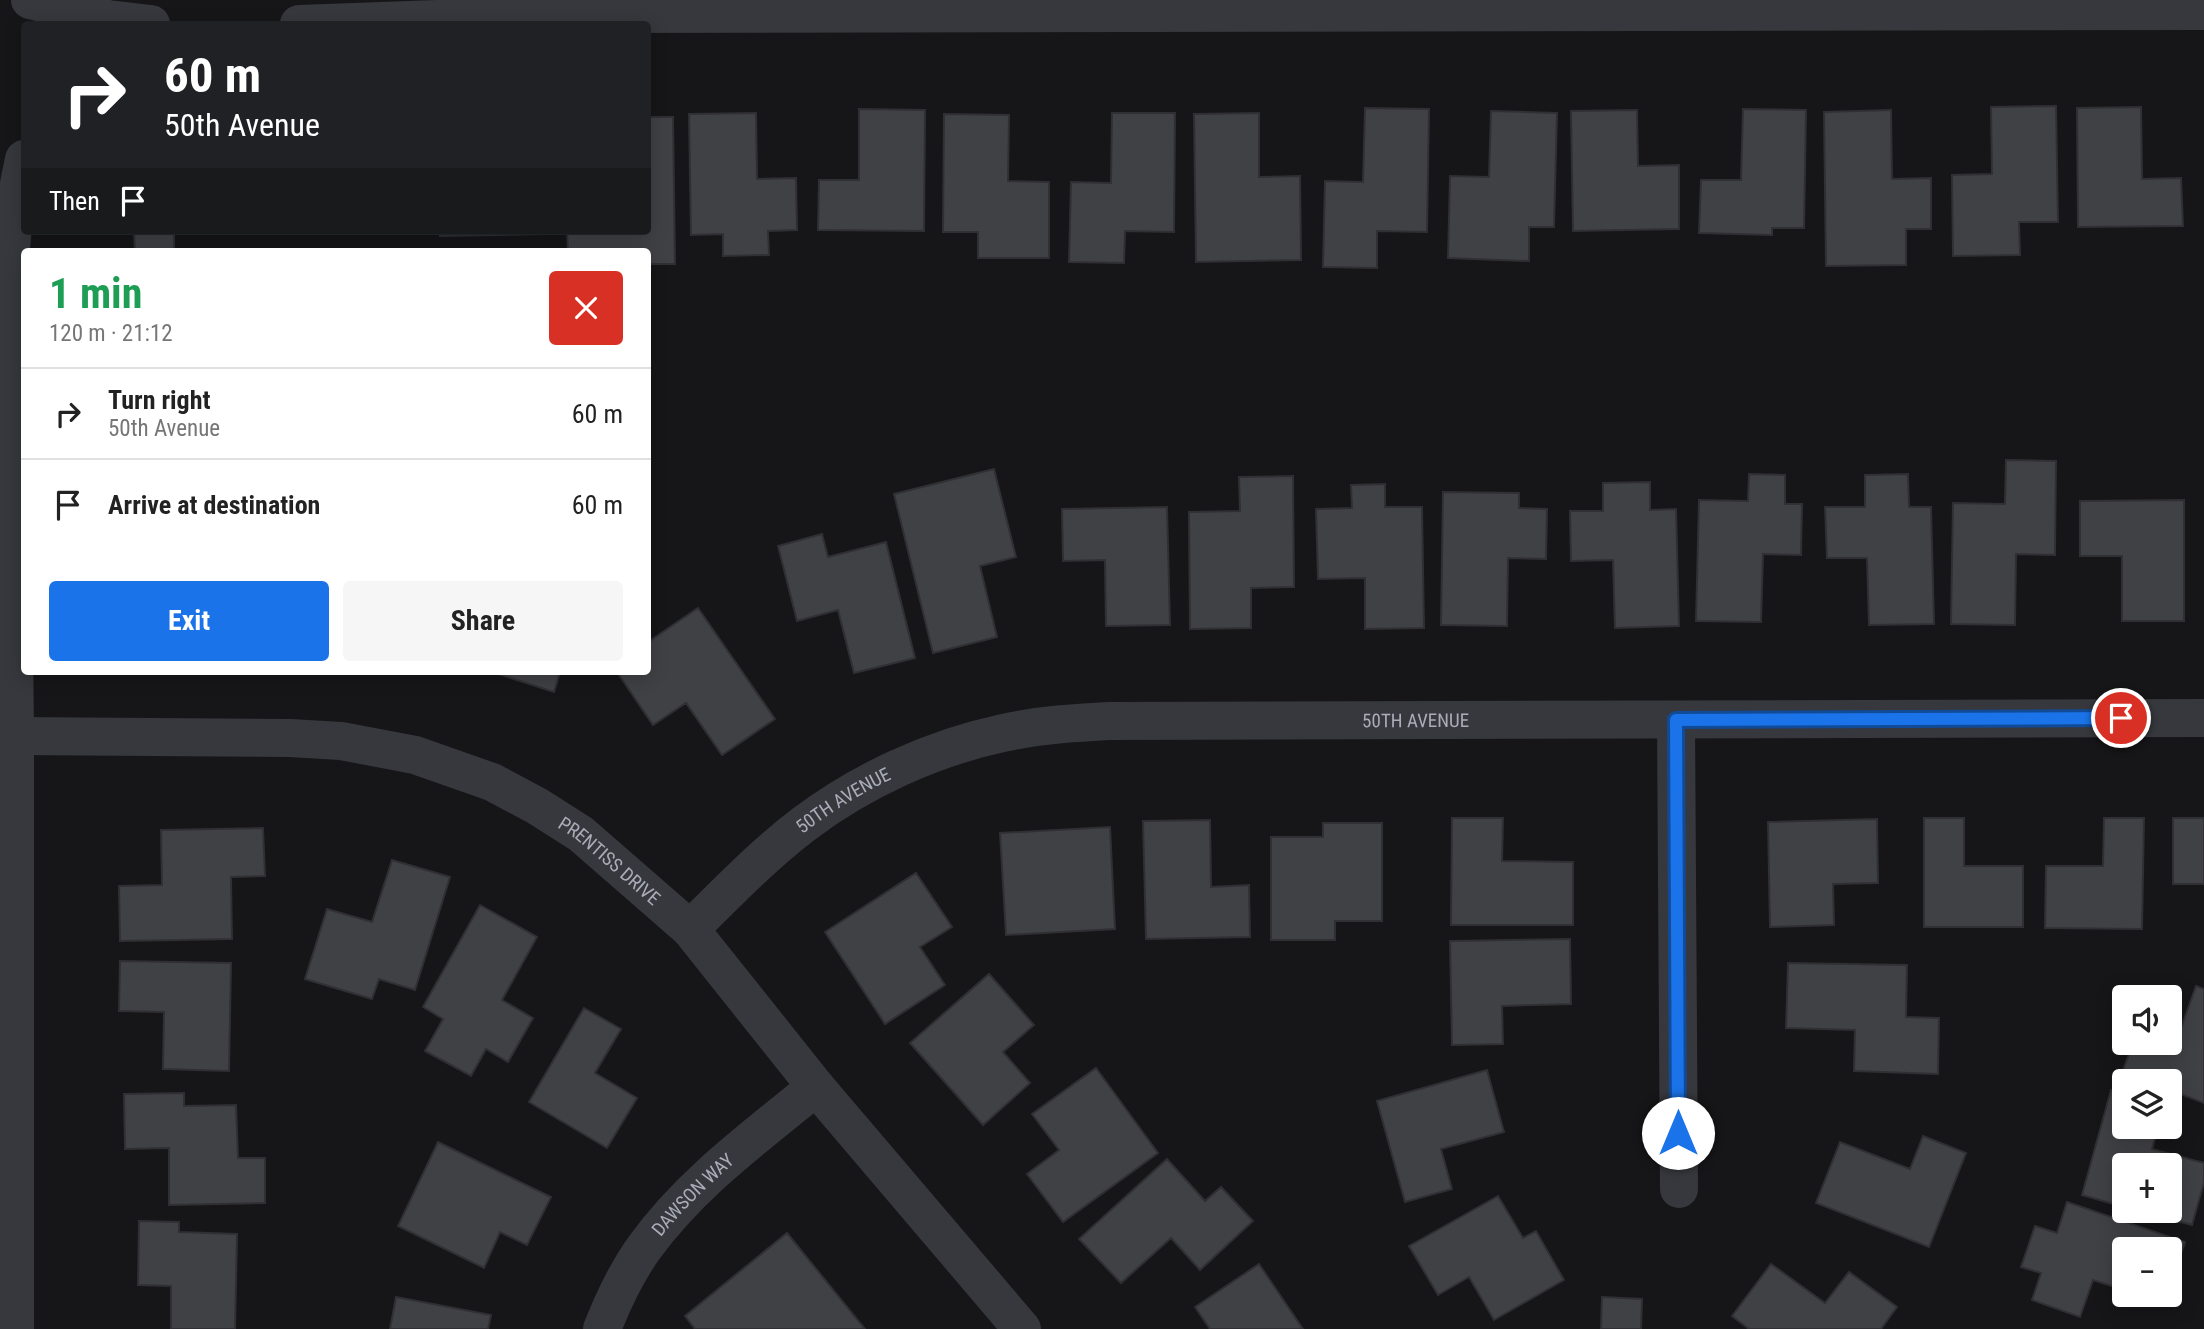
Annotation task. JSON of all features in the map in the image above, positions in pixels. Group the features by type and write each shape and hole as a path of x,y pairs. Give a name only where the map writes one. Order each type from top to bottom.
{"street":[{"path":"348,21 574,7 2204,12"},
{"path":"46,11 125,21"},
{"path":"15,1329 15,736 10,260 15,204 21,174"},
{"name":"50TH AVENUE","path":"690,929 762,859 805,823 850,794 898,768 949,748 1002,733 1055,724 1109,721 2204,718"},
{"path":"1676,720 1679,1189"},
{"name":"PRENTISS DRIVE","path":"15,736 290,738 341,741 415,755 492,782 537,806 580,834 690,929 816,1087 1022,1329"},
{"name":"DAWSON WAY","path":"602,1329 614,1299 643,1249 680,1205 720,1166 816,1087"}],"building":[{"path":"2056,106 2058,222 2019,222 2020,255 1953,256 1952,175 1992,174 1991,107"},
{"path":"2141,107 2142,179 2181,178 2183,226 2078,227 2077,108"},
{"path":"1365,108 1429,109 1427,232 1377,231 1377,268 1323,267 1325,181 1363,182"},
{"path":"859,109 925,110 924,231 818,230 819,180 859,180"},
{"path":"1743,109 1806,110 1804,228 1772,228 1772,235 1699,233 1701,180 1741,180"},
{"path":"1637,110 1638,166 1679,165 1679,229 1573,231 1571,111"},
{"path":"1891,110 1892,179 1931,178 1931,229 1906,229 1906,265 1826,266 1824,112"},
{"path":"1491,111 1557,113 1554,227 1529,227 1529,261 1448,258 1450,176 1489,177"},
{"path":"756,113 757,179 796,178 797,230 768,231 769,255 723,256 723,234 691,235 689,114"},
{"path":"1112,113 1175,113 1174,232 1125,231 1124,263 1069,262 1071,182 1111,183"},
{"path":"1259,113 1259,177 1300,176 1301,260 1196,262 1194,114"},
{"path":"944,114 1009,115 1008,181 1049,182 1049,258 978,258 978,232 943,232"},
{"path":"651,117 673,117 675,264 651,264 651,248 568,248 567,235 651,235"},
{"path":"134,235 174,235 174,248 135,248"},
{"path":"2006,460 2056,461 2055,555 2016,554 2015,625 1951,624 1953,503 2005,504"},
{"path":"994,469 1016,557 980,566 997,637 933,653 894,494"},
{"path":"1749,474 1785,475 1785,504 1802,504 1801,555 1763,554 1761,622 1696,621 1699,500 1748,501"},
{"path":"1908,474 1909,507 1931,507 1934,624 1869,625 1867,558 1827,558 1825,507 1865,507 1865,475"},
{"path":"1293,476 1294,587 1251,588 1251,628 1190,629 1189,512 1240,511 1239,477"},
{"path":"1650,482 1650,510 1676,509 1679,626 1615,628 1613,560 1571,561 1570,511 1603,511 1603,483"},
{"path":"1385,484 1385,507 1422,507 1424,628 1365,629 1365,578 1318,579 1316,509 1352,508 1351,485"},
{"path":"1443,492 1519,493 1519,508 1547,509 1546,559 1508,558 1507,626 1441,625"},
{"path":"2184,500 2184,621 2122,621 2122,556 2080,556 2080,501"},
{"path":"1167,507 1170,625 1106,626 1105,560 1063,561 1062,509"},
{"path":"822,534 828,557 886,542 915,658 854,673 838,610 797,621 778,546"},
{"path":"698,608 775,719 722,755 686,703 653,725 619,675 651,675 651,640"},
{"path":"501,675 559,675 554,692"},
{"path":"1452,818 1503,818 1502,861 1573,862 1573,925 1451,925"},
{"path":"1924,818 1964,818 1964,866 2023,866 2023,927 1924,927"},
{"path":"2104,818 2144,818 2142,929 2045,928 2046,866 2103,866"},
{"path":"2173,818 2204,818 2204,884 2173,884"},
{"path":"1877,819 1878,883 1833,884 1834,925 1770,927 1768,822"},
{"path":"1210,820 1211,887 1249,885 1250,937 1146,939 1143,821"},
{"path":"1323,823 1382,823 1382,921 1335,921 1335,940 1271,940 1271,837 1323,837"},
{"path":"1110,827 1115,929 1006,935 1000,833"},
{"path":"263,828 265,876 231,877 232,939 120,941 119,886 162,885 161,830"},
{"path":"392,860 450,877 415,990 379,979 372,999 305,979 327,909 372,922"},
{"path":"916,873 952,927 920,947 945,985 885,1024 825,932"},
{"path":"480,905 537,937 502,1000 533,1018 508,1062 486,1049 471,1076 425,1051 443,1019 423,1007"},
{"path":"1570,939 1571,1004 1502,1006 1503,1044 1452,1045 1450,941"},
{"path":"120,961 231,963 229,1071 163,1069 164,1012 119,1011"},
{"path":"1788,963 1907,965 1906,1017 1939,1018 1938,1074 1854,1071 1855,1030 1786,1028"},
{"path":"989,974 1034,1025 1003,1052 1030,1083 983,1125 910,1043"},
{"path":"2196,986 2204,989 2204,1103 2182,1095 2182,1069 2123,1069 2129,1055 2182,1055 2182,1025"},
{"path":"584,1008 621,1029 595,1073 637,1098 607,1148 529,1102"},
{"path":"1096,1068 1158,1153 1063,1222 1027,1174 1059,1150 1032,1114"},
{"path":"1487,1070 1504,1132 1441,1149 1452,1189 1405,1202 1377,1101"},
{"path":"2111,1090 2112,1139 2155,1139 2152,1149 2167,1153 2112,1153 2112,1204 2082,1195"},
{"path":"184,1093 184,1106 236,1105 238,1158 265,1158 265,1203 169,1205 169,1148 125,1149 124,1094"},
{"path":"1923,1136 1966,1153 1929,1247 1816,1203 1840,1142 1910,1169"},
{"path":"438,1142 551,1197 527,1245 500,1232 484,1268 398,1226"},
{"path":"2182,1157 2204,1163 2204,1182 2192,1225 2182,1222"},
{"path":"1167,1159 1205,1201 1221,1187 1253,1221 1200,1270 1171,1238 1121,1283 1079,1239"},
{"path":"1498,1196 1523,1238 1536,1231 1564,1280 1494,1320 1469,1277 1438,1295 1409,1246"},
{"path":"2067,1202 2112,1217 2112,1223 2129,1223 2170,1237 2112,1237 2112,1286 2093,1280 2080,1317 2032,1300 2041,1273 2021,1267 2035,1226 2057,1233"},
{"path":"139,1221 179,1222 179,1232 237,1234 235,1329 171,1329 171,1286 138,1285"},
{"path":"787,1233 865,1329 695,1329 685,1316"},
{"path":"1259,1264 1303,1329 1210,1329 1195,1307"},
{"path":"1771,1264 1825,1303 1849,1272 1897,1307 1881,1329 1749,1329 1732,1316"},
{"path":"396,1297 491,1315 488,1329 390,1329"},
{"path":"1602,1297 1642,1299 1641,1329 1601,1329"}],"route":[{"path":"1678,1133 1676,720 2121,718"}]}
